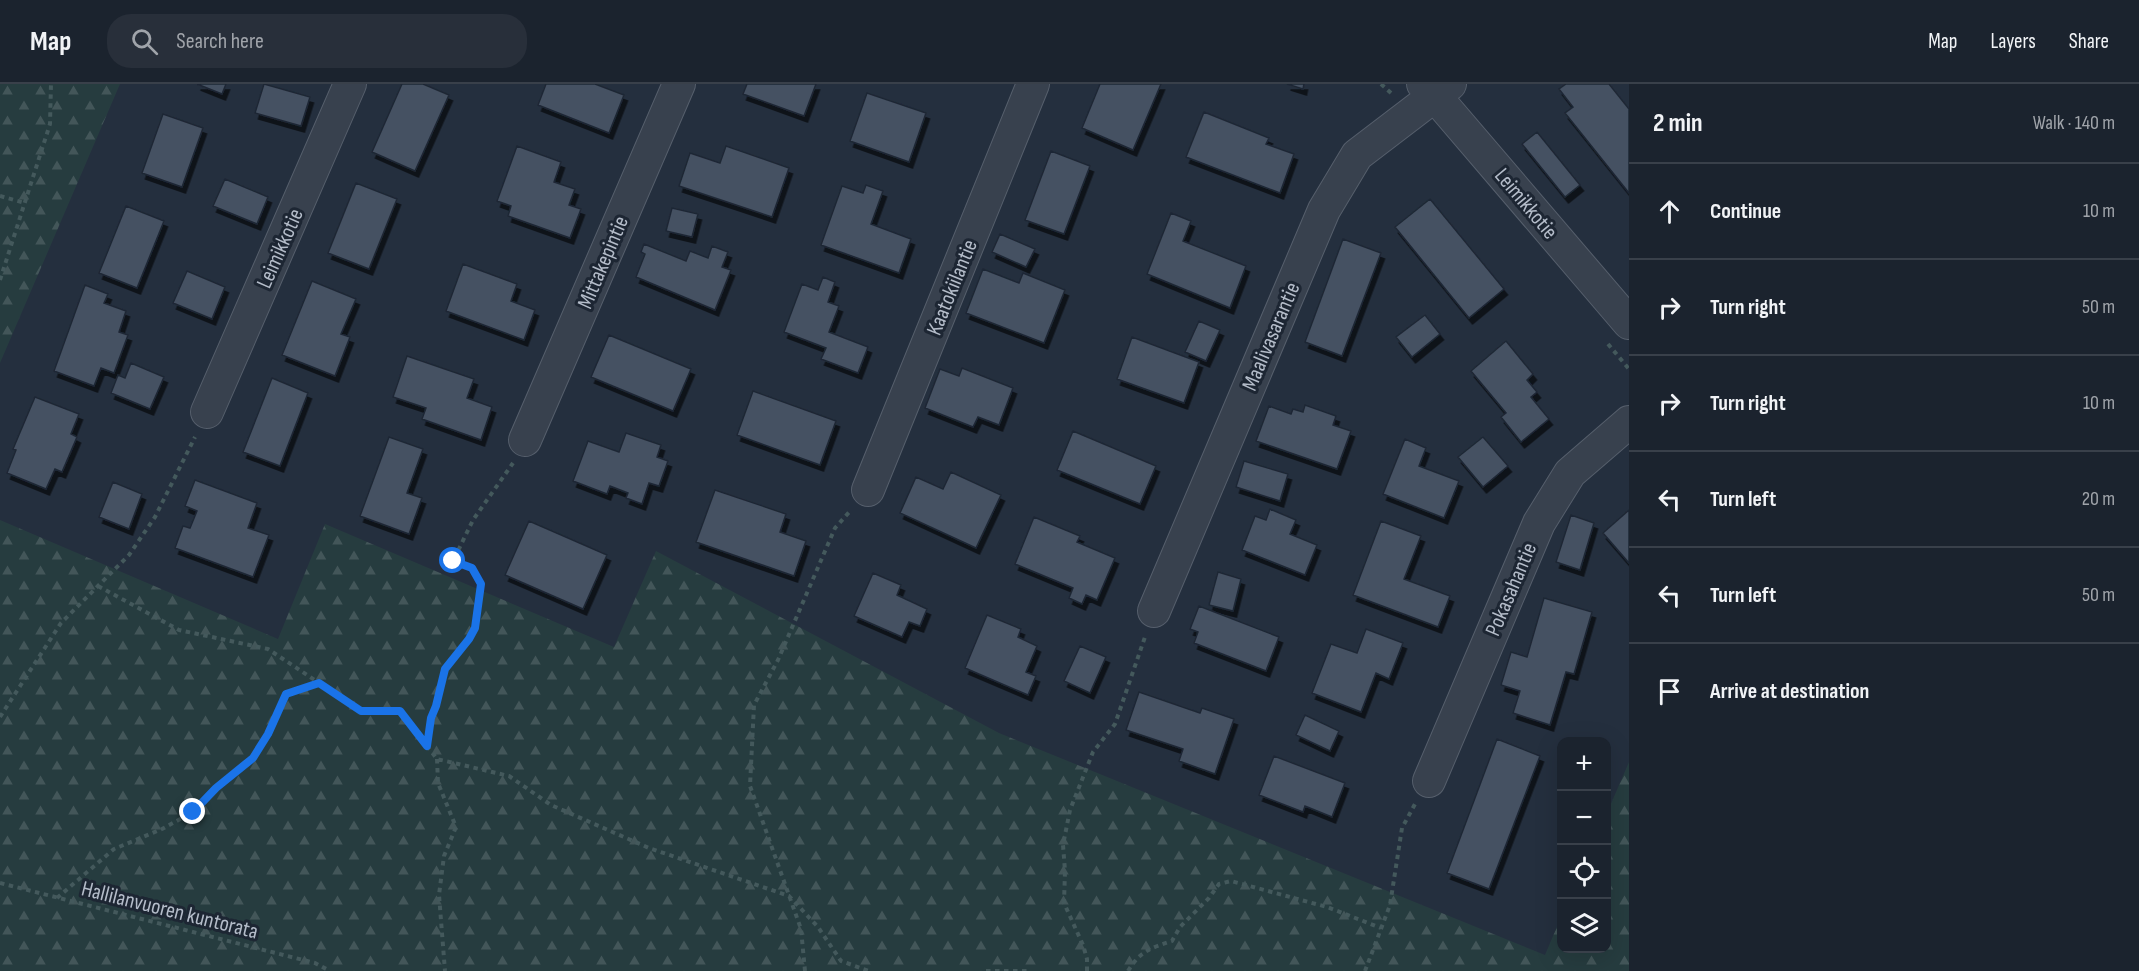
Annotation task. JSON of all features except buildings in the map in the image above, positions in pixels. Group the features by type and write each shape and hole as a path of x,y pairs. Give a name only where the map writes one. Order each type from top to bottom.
{"street":[{"name":"Leimikkotie","path":"207,412 350,84"},
{"name":"Mittakepintie","path":"525,440 679,84"},
{"name":"Kaatokiilantie","path":"868,490 1033,84"},
{"name":"Leimikkotie","path":"1436,88 1629,323"},
{"name":"Maalivasarantie","path":"1154,611 1324,210 1357,155 1411,112 1436,88"},
{"name":"Pokasahantie","path":"1429,781 1539,523 1570,473 1629,422"}],"path":[{"path":"0,280 50,124 51,84"},
{"path":"0,196 25,203"},
{"path":"0,717 61,623 129,555 155,517 207,412"},
{"path":"427,746 431,718 445,669 475,628 481,584 472,568 453,561 473,520 509,471 525,440"},
{"path":"805,971 801,929 750,786 754,705 778,660 835,528 868,490"},
{"path":"98,586 179,630 268,649 361,711 400,711 437,759 438,783 456,827 444,856 439,895 445,971"},
{"path":"1087,971 1085,952 1064,903 1063,845 1071,810 1093,752 1114,724 1154,611"},
{"path":"57,898 114,849 153,833 193,812 216,788 253,758 268,734 286,694 319,683"},
{"path":"437,759 509,776 550,805 649,848 789,896 818,927 841,962 869,971"},
{"path":"1365,971 1390,905 1402,828 1429,781"},
{"path":"1128,971 1137,957 1151,948 1172,941 1180,927 1209,898 1219,884 1231,881 1328,907 1380,928"},
{"name":"Hallilanvuoren kuntorata","path":"0,883 315,963 330,971"},
{"path":"986,971 1030,971"}],"green space":[{"path":"0,84 120,84 0,363"},
{"path":"0,520 278,639 325,524 614,647 656,551 999,733 1545,955 1557,926 1557,953 1611,953 1611,804 1629,762 1629,971 0,971"}],"route":[{"path":"193,812 216,788 253,758 268,734 286,694 319,683 361,711 400,711 427,746 431,718 445,669 475,628 481,584 472,568 453,561"}]}
